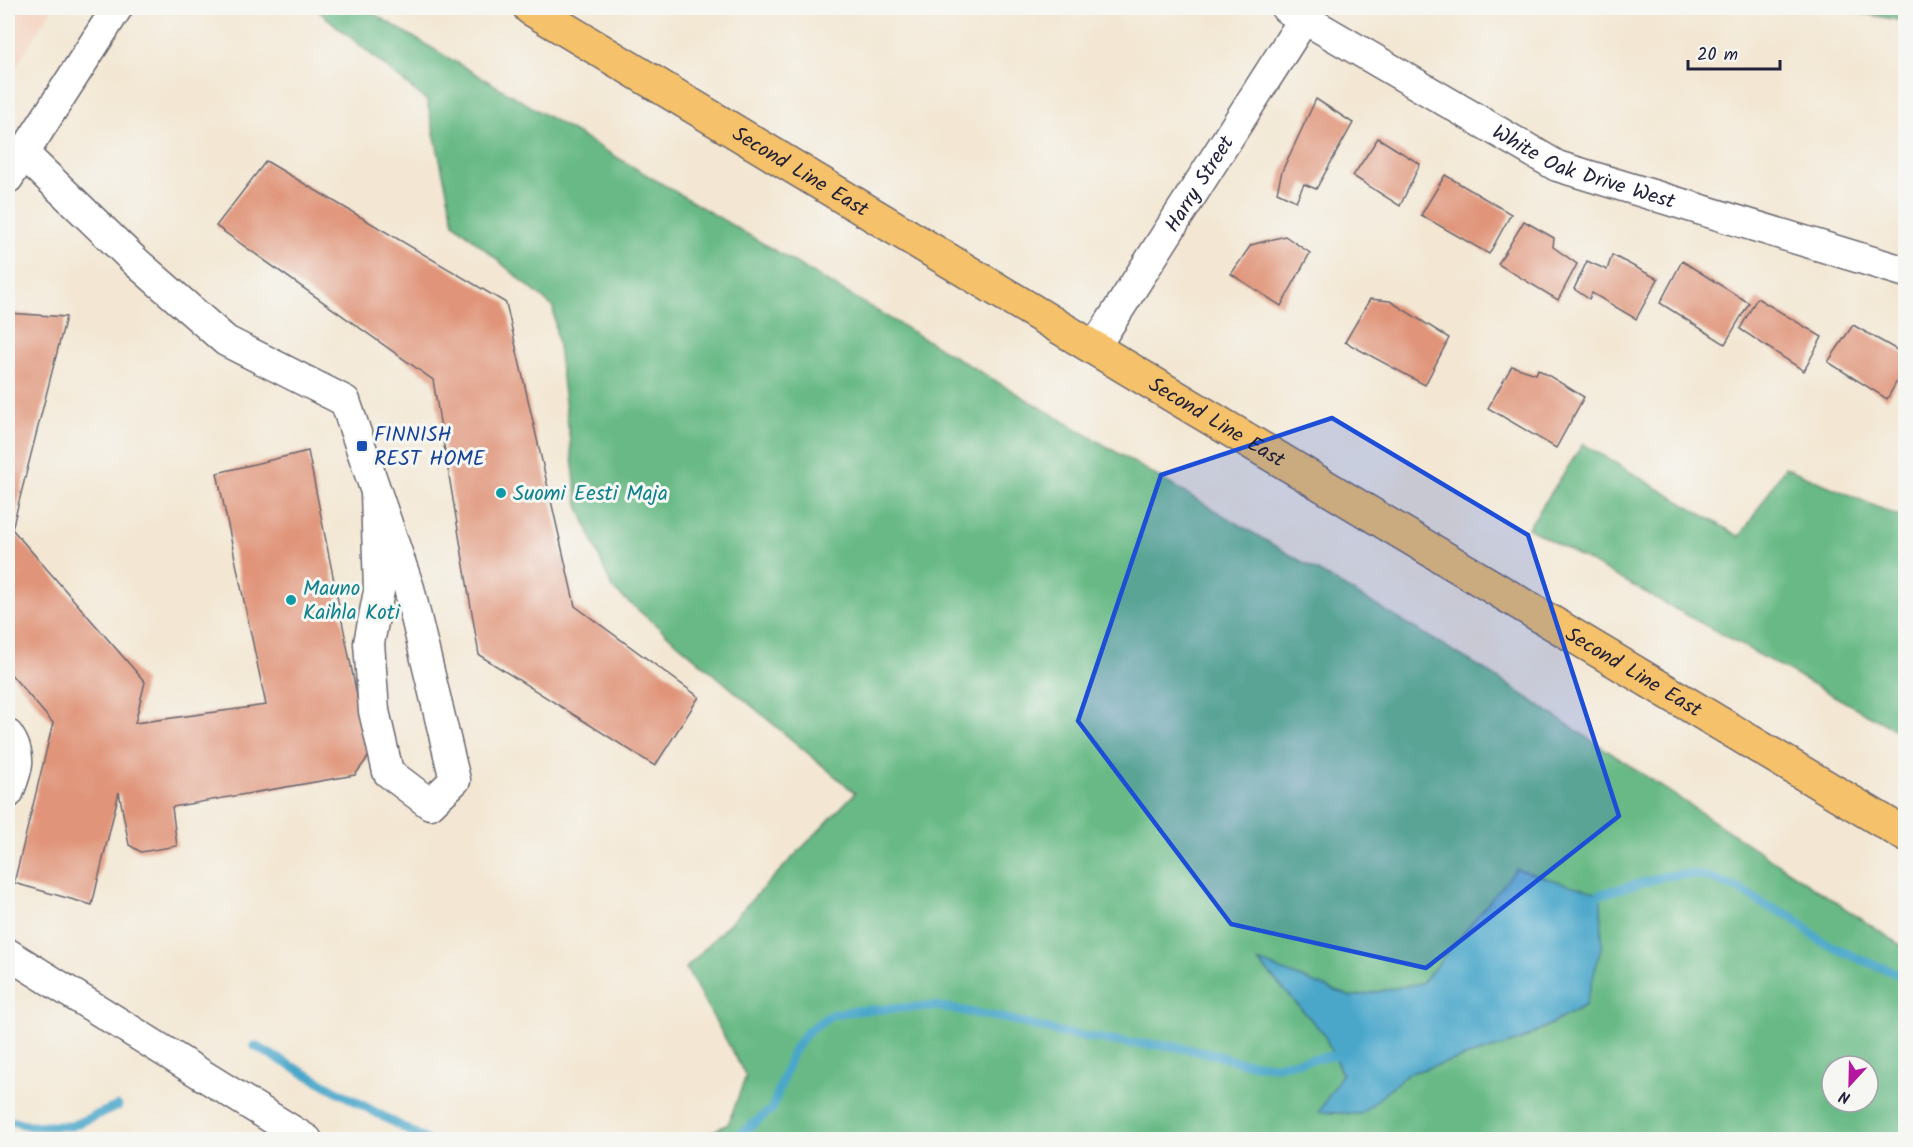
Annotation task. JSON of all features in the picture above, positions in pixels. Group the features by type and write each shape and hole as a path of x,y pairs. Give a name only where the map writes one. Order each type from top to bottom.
{"highway":[{"name":"Second Line East","path":"531,8 1905,835"}],"street":[{"path":"8,178 117,8"},
{"name":"Harry Street","path":"1094,348 1295,13"},
{"name":"White Oak Drive West","path":"1295,13 1557,166 1905,272"},
{"path":"23,153 136,262 226,341 345,401 409,588 455,780 430,804 388,772 374,711 369,643 378,591 376,492"},
{"path":"8,735 14,744 19,761 8,793"},
{"path":"8,954 307,1140"}],"highlighted area":[{"path":"1332,418 1528,535 1619,816 1426,968 1231,924 1078,721 1161,475"}],"shaded area":[{"path":"8,8 52,8 8,80"}],"green space":[{"path":"315,8 364,8 1487,671 1905,948 1905,1139 697,1139 728,1124 746,1076 686,968 855,793 612,588 578,505 553,307 454,223 427,101","holes":["1516,870 1586,1005 1519,1041 1407,1074 1360,1114 1320,1112 1342,1075 1324,1034 1259,962 1351,997 1422,983"]},
{"path":"1832,8 1905,8 1905,21"},
{"path":"1583,444 1740,537 1785,467 1905,519 1905,735 1528,528"}],"water":[{"path":"1516,869 1601,894 1602,944 1586,1005 1519,1041 1407,1074 1361,1114 1319,1112 1342,1074 1324,1034 1258,961 1351,997 1422,983"}],"building":[{"path":"1316,99 1353,123 1316,189 1304,184 1296,201 1277,192 1282,171"},
{"path":"1378,138 1420,164 1400,206 1353,176"},
{"name":"Suomi Eesti Maja","path":"266,161 506,303 575,606 699,697 655,766 479,655 433,380 216,226"},
{"path":"1445,175 1511,214 1489,254 1421,215"},
{"path":"1524,221 1554,238 1553,247 1577,264 1558,300 1498,264"},
{"path":"1285,236 1310,253 1281,306 1231,274 1251,245"},
{"path":"1612,255 1658,279 1636,319 1592,293 1589,299 1574,289 1587,261 1607,270"},
{"path":"1682,261 1749,303 1725,344 1660,303"},
{"path":"1757,298 1822,337 1804,371 1740,329"},
{"path":"1370,299 1390,301 1449,338 1425,385 1345,342"},
{"name":"Mauno Kaihla Koti","path":"8,313 66,317 12,529 145,682 135,723 266,705 217,473 308,451 369,756 355,775 172,807 177,846 141,852 129,845 119,792 92,905 14,883 53,723 8,671"},
{"path":"1853,325 1906,355 1906,365 1887,399 1828,362"},
{"path":"1512,366 1536,374 1538,369 1584,397 1556,448 1488,408"}],"waterway":[{"path":"1590,900 1601,894 1666,876 1690,874 1708,877 1743,891 1766,906 1791,916 1821,941 1906,977"},
{"path":"733,1140 772,1109 793,1051 808,1031 831,1015 853,1011 935,1006 1008,1019 1062,1033 1128,1043 1172,1046 1240,1062 1273,1066 1343,1054"},
{"path":"255,1046 426,1140"},
{"path":"8,1120 30,1126 71,1126 118,1106"}],"place":[{"name":"FINNISH REST HOME","path":"362,446"},
{"name":"Suomi Eesti Maja","path":"501,493"},
{"name":"Mauno Kaihla Koti","path":"291,600"}]}
